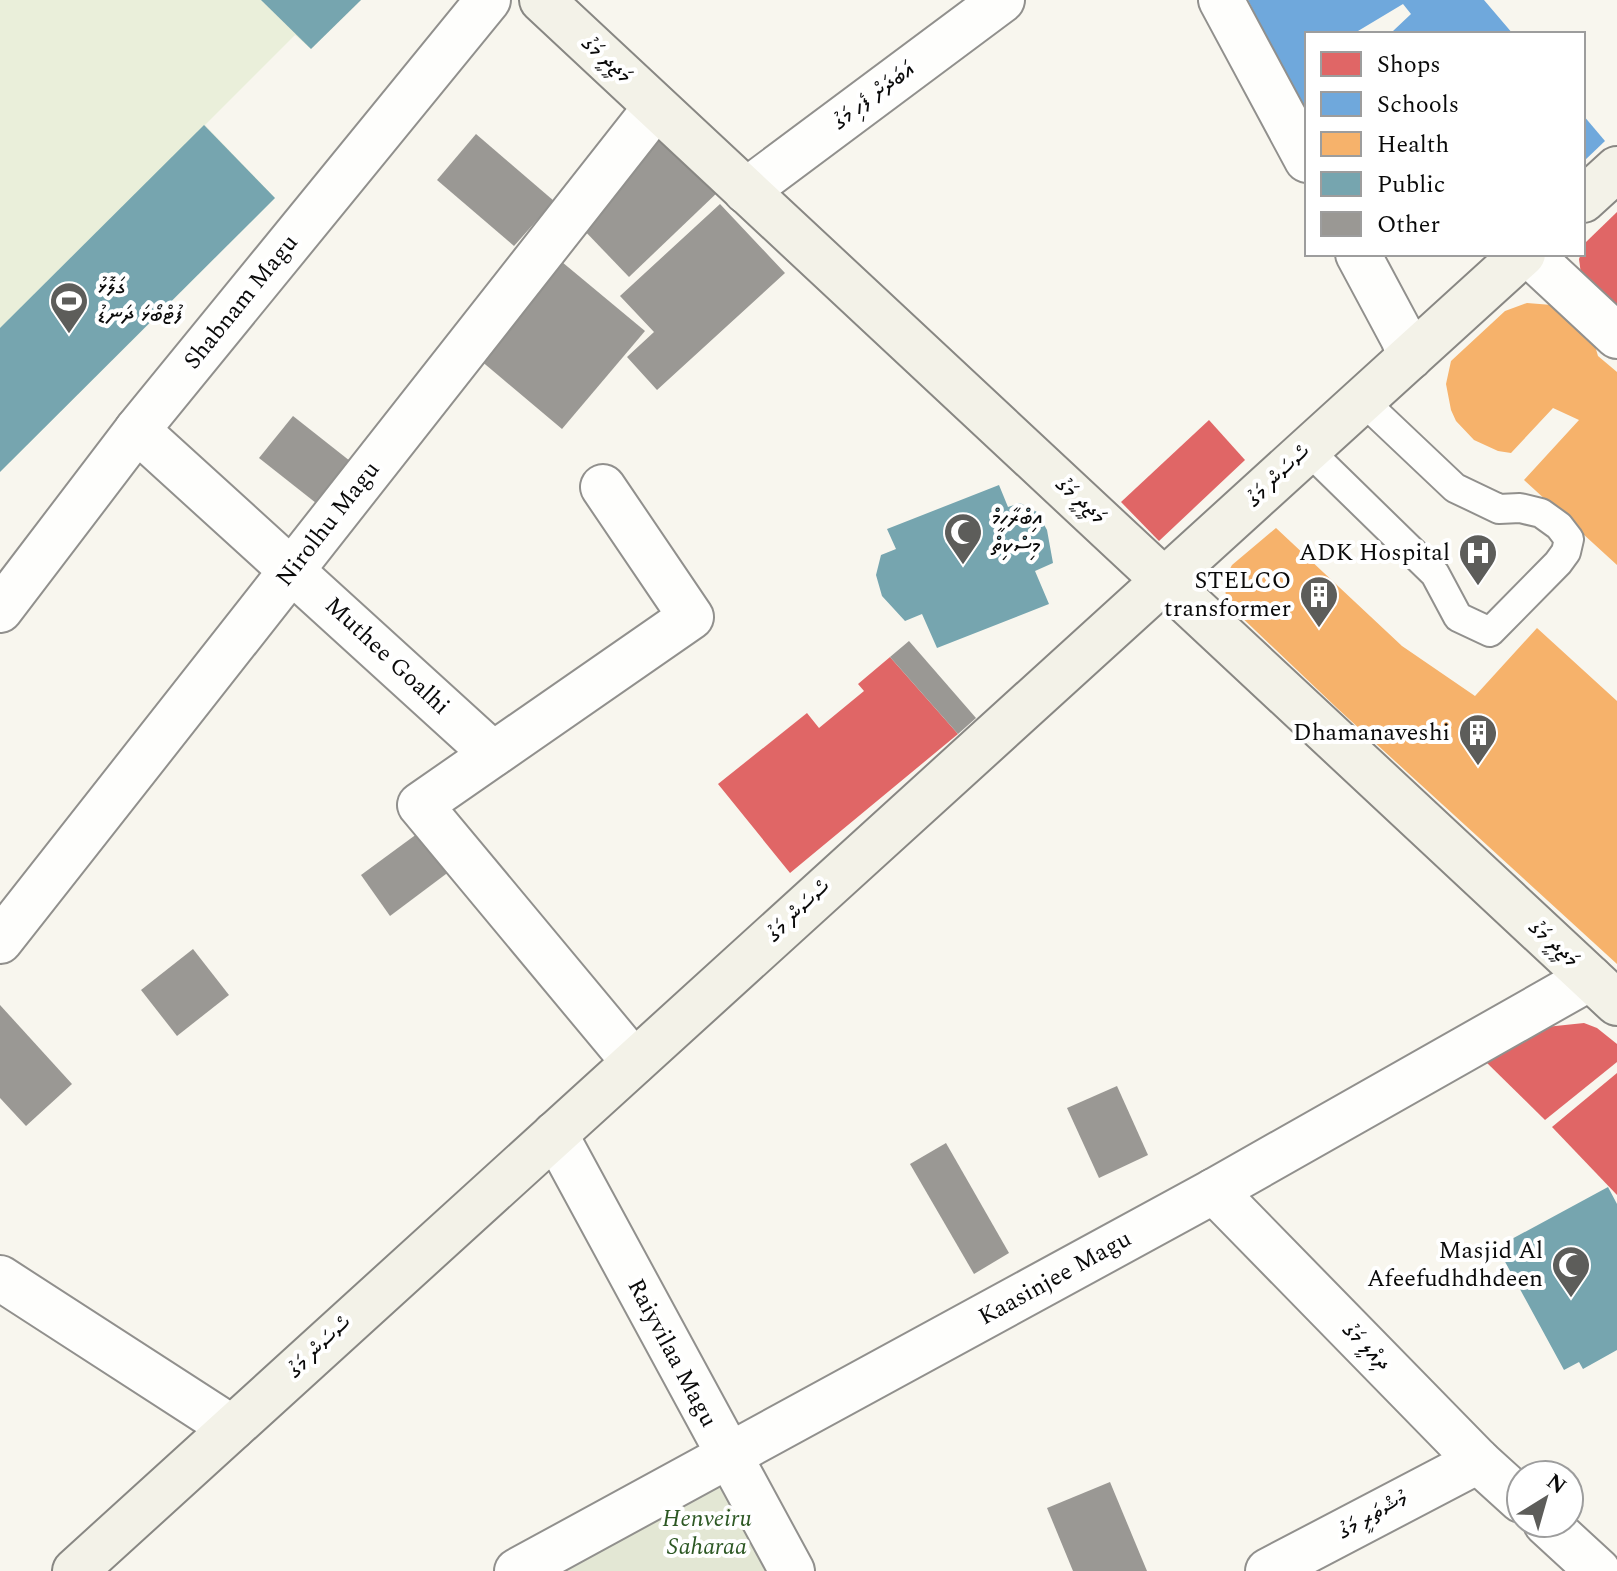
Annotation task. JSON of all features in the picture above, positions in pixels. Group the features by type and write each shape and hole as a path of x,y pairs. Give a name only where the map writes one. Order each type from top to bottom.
{"street":[{"name":"Shabnam Magu","path":"0,610 137,430 488,0"},
{"name":"މަޖީދީ މަގު","path":"542,0 1603,990"},
{"name":"އަބަދަށް ފެހި މަގު","path":"746,191 1002,0"},
{"path":"1221,0 1305,156"},
{"name":"Nirolhu Magu","path":"0,941 656,107"},
{"path":"1585,198 1617,169"},
{"path":"1359,256 1410,357"},
{"name":"ސޯސަން މަގު","path":"75,1571 1524,256"},
{"path":"1528,256 1617,336"},
{"name":"Muthee Goalhi","path":"137,430 493,754"},
{"path":"603,487 691,617 420,805 634,1062"},
{"name":"Kaasinjee Magu","path":"517,1571 1214,1191 1603,990"},
{"name":"Raiyvilaa Magu","path":"555,1134 792,1571"},
{"name":"ދިއްލީ މަގު","path":"1214,1191 1505,1485"},
{"path":"0,1278 232,1428"},
{"name":"މުޝްތަރީ މަގު","path":"1268,1571 1478,1461"},
{"path":"1563,1539 1598,1571"}],"lane":[{"path":"1308,450 1435,574 1458,617 1490,632 1558,563 1566,552 1569,539 1559,526 1541,513 1520,508 1499,509 1455,488 1362,400"}],"green space":[{"name":"ގަލޮޅު ފުޓްބޯޅަ ދަނޑު","path":"0,0 361,0 311,49 295,35 205,125 275,198 0,472"},
{"name":"Henveiru Saharaa","path":"721,1482 772,1571 557,1571"}],"building: Shops":[{"path":"1617,212 1617,311 1581,274 1579,259 1585,256 1586,242"},
{"path":"1209,420 1245,460 1159,541 1121,502"},
{"path":"890,657 958,734 790,873 718,784 807,713 819,728 864,691 858,684"},
{"path":"1584,1023 1597,1028 1617,1044 1617,1062 1545,1120 1485,1061 1546,1027"},
{"path":"1617,1073 1617,1195 1552,1127"}],"building: Schools":[{"path":"1248,0 1484,0 1511,32 1394,32 1411,14 1403,4 1356,32 1305,32 1305,114"},
{"path":"1585,117 1605,141 1585,160"}],"building: Health":[{"path":"1527,303 1552,305 1593,339 1598,356 1617,372 1617,565 1524,480 1579,420 1553,408 1511,453 1498,451 1474,440 1456,421 1451,410 1446,384 1451,361 1505,311"},
{"path":"1276,528 1402,646 1475,696 1537,628 1617,701 1617,964 1235,611 1226,596 1224,580 1232,565"}],"building: Public":[{"path":"261,0 361,0 311,49"},
{"path":"204,125 275,198 0,472 0,328"},
{"name":"އިބްރާހީމް މިސްކިތް","path":"999,485 1008,507 1020,503 1037,512 1047,530 1053,563 1035,571 1049,604 937,648 922,614 905,621 882,596 876,575 881,555 896,549 887,529"},
{"name":"Masjid Al Afeefudhdhdeen","path":"1608,1187 1617,1204 1617,1350 1583,1369 1579,1362 1564,1370 1497,1247"}],"building: Other":[{"path":"476,134 554,201 514,246 437,180"},
{"path":"663,140 720,190 629,277 581,227 646,146"},
{"path":"720,204 785,273 657,390 627,357 654,332 620,296"},
{"path":"556,257 645,331 562,429 473,354"},
{"path":"293,416 350,461 316,503 259,458"},
{"path":"909,641 976,718 958,734 890,657"},
{"path":"425,828 454,868 390,916 361,875"},
{"path":"193,949 229,995 177,1036 141,990"},
{"path":"0,1005 72,1084 26,1126 0,1098"},
{"path":"1117,1086 1148,1155 1099,1178 1067,1108"},
{"path":"946,1143 1009,1253 974,1274 910,1164"},
{"path":"1110,1482 1147,1571 1073,1571 1047,1508"}],"place":[{"name":"ގަލޮޅު ފުޓްބޯޅަ ދަނޑު","path":"69,335"},
{"name":"އިބްރާހީމް މިސްކިތް","path":"963,566"},
{"name":"ADK Hospital","path":"1478,587"},
{"name":"STELCO transformer","path":"1319,629"},
{"name":"Dhamanaveshi","path":"1478,767"},
{"name":"Masjid Al Afeefudhdhdeen","path":"1571,1299"}]}
